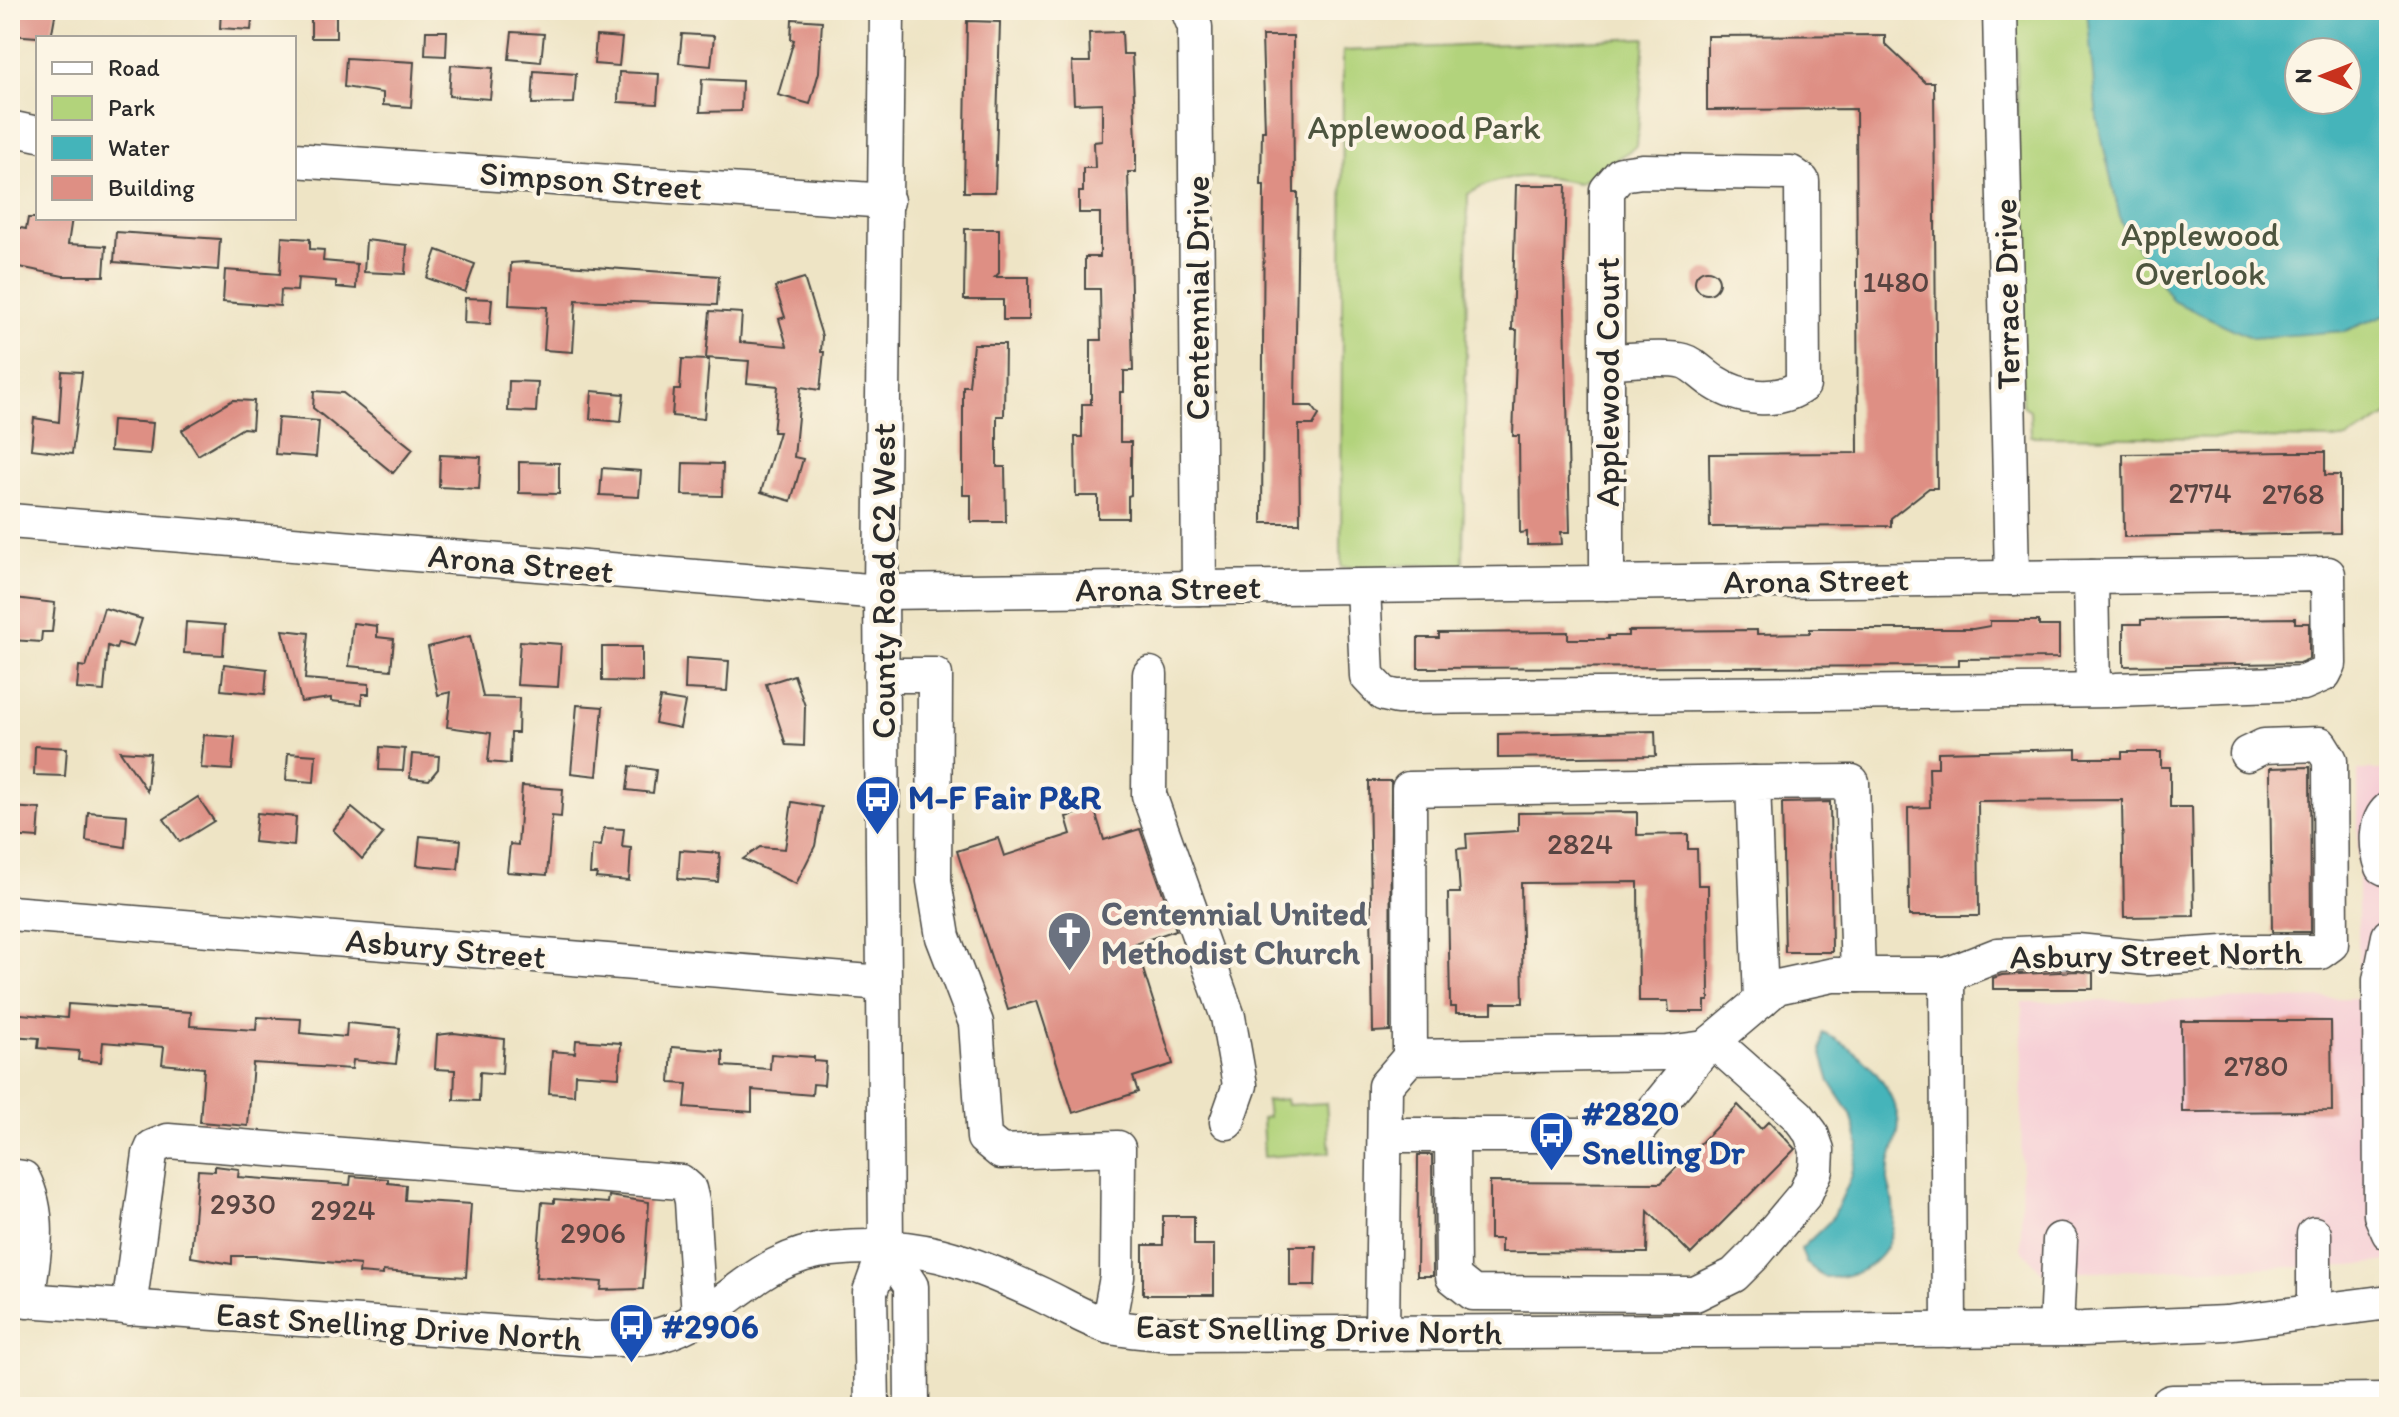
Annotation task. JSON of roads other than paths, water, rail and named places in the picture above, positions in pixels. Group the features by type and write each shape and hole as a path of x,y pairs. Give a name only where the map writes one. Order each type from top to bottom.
{"highway":[{"path":"2172,1407 2389,1405"}],"street":[{"name":"County Road C2 West","path":"872,1407 870,1292 886,1248 881,592 887,10"},
{"name":"Centennial Drive","path":"1188,10 1195,27 1199,588"},
{"name":"Terrace Drive","path":"2000,10 2012,578"},
{"path":"10,128 36,134"},
{"name":"Simpson Street","path":"296,160 887,201"},
{"name":"Applewood Court","path":"1607,361 1683,361 1716,384 1743,396 1769,398 1791,394 1803,385 1802,181 1791,173 1642,171 1621,174 1607,190 1607,361 1607,583"},
{"name":"Arona Street","path":"10,521 881,592 2328,574 2329,664 2324,674 2313,680 2093,689"},
{"path":"1363,586 1365,663 1374,687 1397,697 2093,689 2091,577"},
{"path":"1150,674 1149,795 1228,1017 1240,1085 1227,1122"},
{"path":"881,675 935,675 934,881 943,937 976,1023 984,1138 1001,1152 1118,1148 1117,1277 1108,1326"},
{"name":"Asbury Street North","path":"1452,1135 1634,1135 1709,1045 1777,987 1833,975 1947,975 1998,955 2077,951 2148,958 2239,952 2320,952 2331,944 2330,760 2320,744 2264,746 2247,754"},
{"path":"1382,1332 1385,1086 1410,1057 1409,789 1852,782 1858,975"},
{"path":"1753,783 1761,1001"},
{"path":"882,793 934,793"},
{"path":"2389,809 2379,822 2379,857 2383,867 2389,870"},
{"name":"Asbury Street","path":"10,913 883,983"},
{"path":"2385,1224 2380,980 2389,936"},
{"path":"1947,975 1949,1330"},
{"path":"1385,1135 1452,1135 1453,1277 1473,1293 1695,1294 1734,1275 1754,1255 1805,1194 1816,1170 1817,1150 1811,1133 1798,1116 1709,1045 1667,1053 1410,1057"},
{"path":"129,1308 150,1154 153,1147 168,1141 681,1182 689,1189 692,1201 699,1317"},
{"path":"10,1176 23,1178 34,1199 36,1234 18,1300"},
{"path":"2314,1234 2314,1312"},
{"path":"2056,1329 2060,1240"},
{"name":"East Snelling Drive North","path":"18,1300 594,1339 659,1336 699,1317 750,1278 797,1254 833,1248 886,1248 939,1252 978,1265 1108,1326 1169,1334 2056,1329 2226,1323 2376,1304"},
{"path":"886,1248 911,1286 912,1407"}],"water":[{"path":"2087,10 2389,10 2389,313 2345,331 2252,338 2173,301 2121,222 2097,118"},
{"path":"1823,1033 1860,1056 1880,1078 1894,1104 1899,1125 1888,1172 1893,1221 1886,1248 1868,1267 1841,1277 1825,1278 1806,1263 1801,1249 1832,1219 1851,1178 1859,1145 1851,1114 1830,1082 1821,1051"}],"place":[{"name":"M-F Fair P&R","path":"877,836"},
{"name":"Centennial United Methodist Church","path":"1070,972"},
{"name":"#2820 Snelling Dr","path":"1551,1172"},
{"name":"#2906","path":"631,1365"}],"park label":[{"name":"Applewood Park","path":"1424,127"},
{"name":"Applewood Overlook","path":"2200,254"}]}
